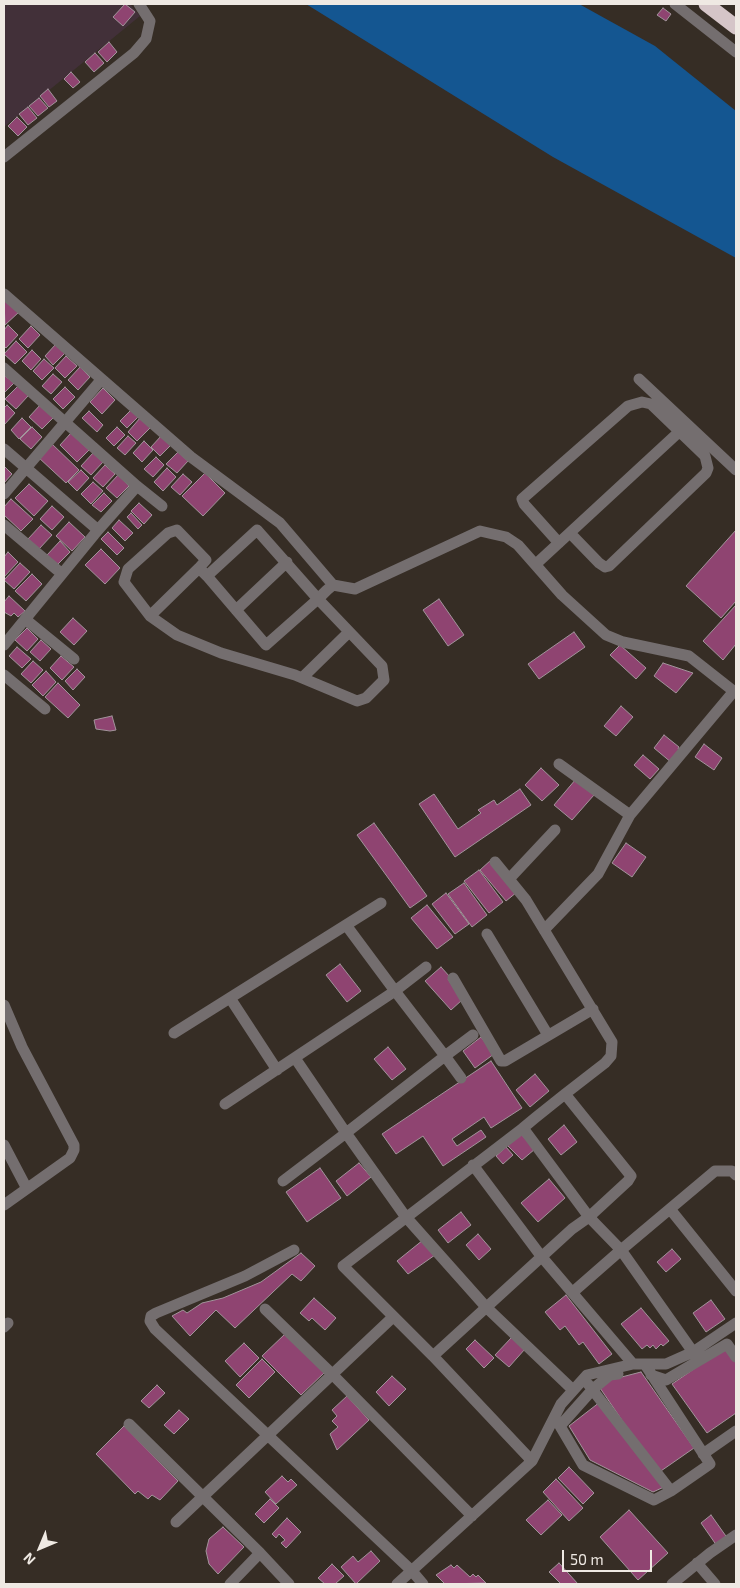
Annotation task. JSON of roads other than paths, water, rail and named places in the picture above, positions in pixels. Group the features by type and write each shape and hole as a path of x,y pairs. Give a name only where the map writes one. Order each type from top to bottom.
{"highway":[{"path":"706,4 736,28"}],"street":[{"path":"4,157 140,46 146,39 150,22 138,4"},
{"path":"675,4 736,52"},
{"path":"4,294 100,380 191,457 276,520 333,585 355,589 480,531 506,537 518,545 562,595 606,635 622,642 689,656 735,692 630,815 598,874 544,930"},
{"path":"4,368 136,486 162,506"},
{"path":"639,379 736,470"},
{"path":"4,494 100,380"},
{"path":"559,543 524,504 522,499 634,403 651,404 705,456 708,468 706,473 613,564 605,567 599,564 570,533"},
{"path":"536,564 680,431"},
{"path":"4,449 98,530"},
{"path":"4,645 136,486"},
{"path":"150,616 258,530 276,520"},
{"path":"4,525 62,574"},
{"path":"203,572 206,560 177,530 168,532 128,569 124,582 150,616 192,642 302,678 357,701 366,698 384,680 382,666 258,530"},
{"path":"236,610 287,562"},
{"path":"203,572 266,645"},
{"path":"263,666 266,645 333,585"},
{"path":"25,619 74,659"},
{"path":"302,678 349,632"},
{"path":"4,675 45,709"},
{"path":"559,764 630,815"},
{"path":"510,878 555,830"},
{"path":"495,862 510,878 593,1009 612,1042 611,1056 523,1128 405,1216 343,1266 433,1356 532,1461"},
{"path":"174,1033 381,903"},
{"path":"346,925 461,1078"},
{"path":"487,934 548,1035"},
{"path":"225,1104 395,990 426,967"},
{"path":"453,978 501,1061 505,1061 593,1009"},
{"path":"230,998 277,1070"},
{"path":"4,1005 22,1047 74,1145 70,1158 26,1187 4,1205"},
{"path":"283,1181 473,1035"},
{"path":"295,1058 405,1216 486,1307 573,1390"},
{"path":"433,1356 542,1256 628,1181 631,1176 565,1094"},
{"path":"523,1128 589,1216 621,1250 693,1352"},
{"path":"4,1145 26,1187"},
{"path":"473,1165 542,1256 633,1364 666,1380 727,1344 736,1357"},
{"path":"573,1292 715,1171 732,1171 736,1175"},
{"path":"670,1209 736,1291"},
{"path":"294,1250 245,1276 156,1313 150,1321 412,1570 423,1584"},
{"path":"264,1309 332,1374 472,1516"},
{"path":"176,1522 393,1316"},
{"path":"397,1584 532,1461 555,1426 610,1375 640,1370 649,1371 666,1364 693,1352 736,1323"},
{"path":"555,1426 561,1404 587,1374 633,1364"},
{"path":"555,1426 583,1465 654,1500 671,1491 710,1464 649,1371"},
{"path":"583,1379 594,1389 671,1491"},
{"path":"129,1424 289,1584"},
{"path":"704,1454 736,1431"},
{"path":"672,1584 736,1535"},
{"path":"230,1584 260,1553"},
{"path":"697,1563 715,1584"}],"water":[{"path":"306,4 579,4 655,46 736,111 736,258 553,157"}]}
